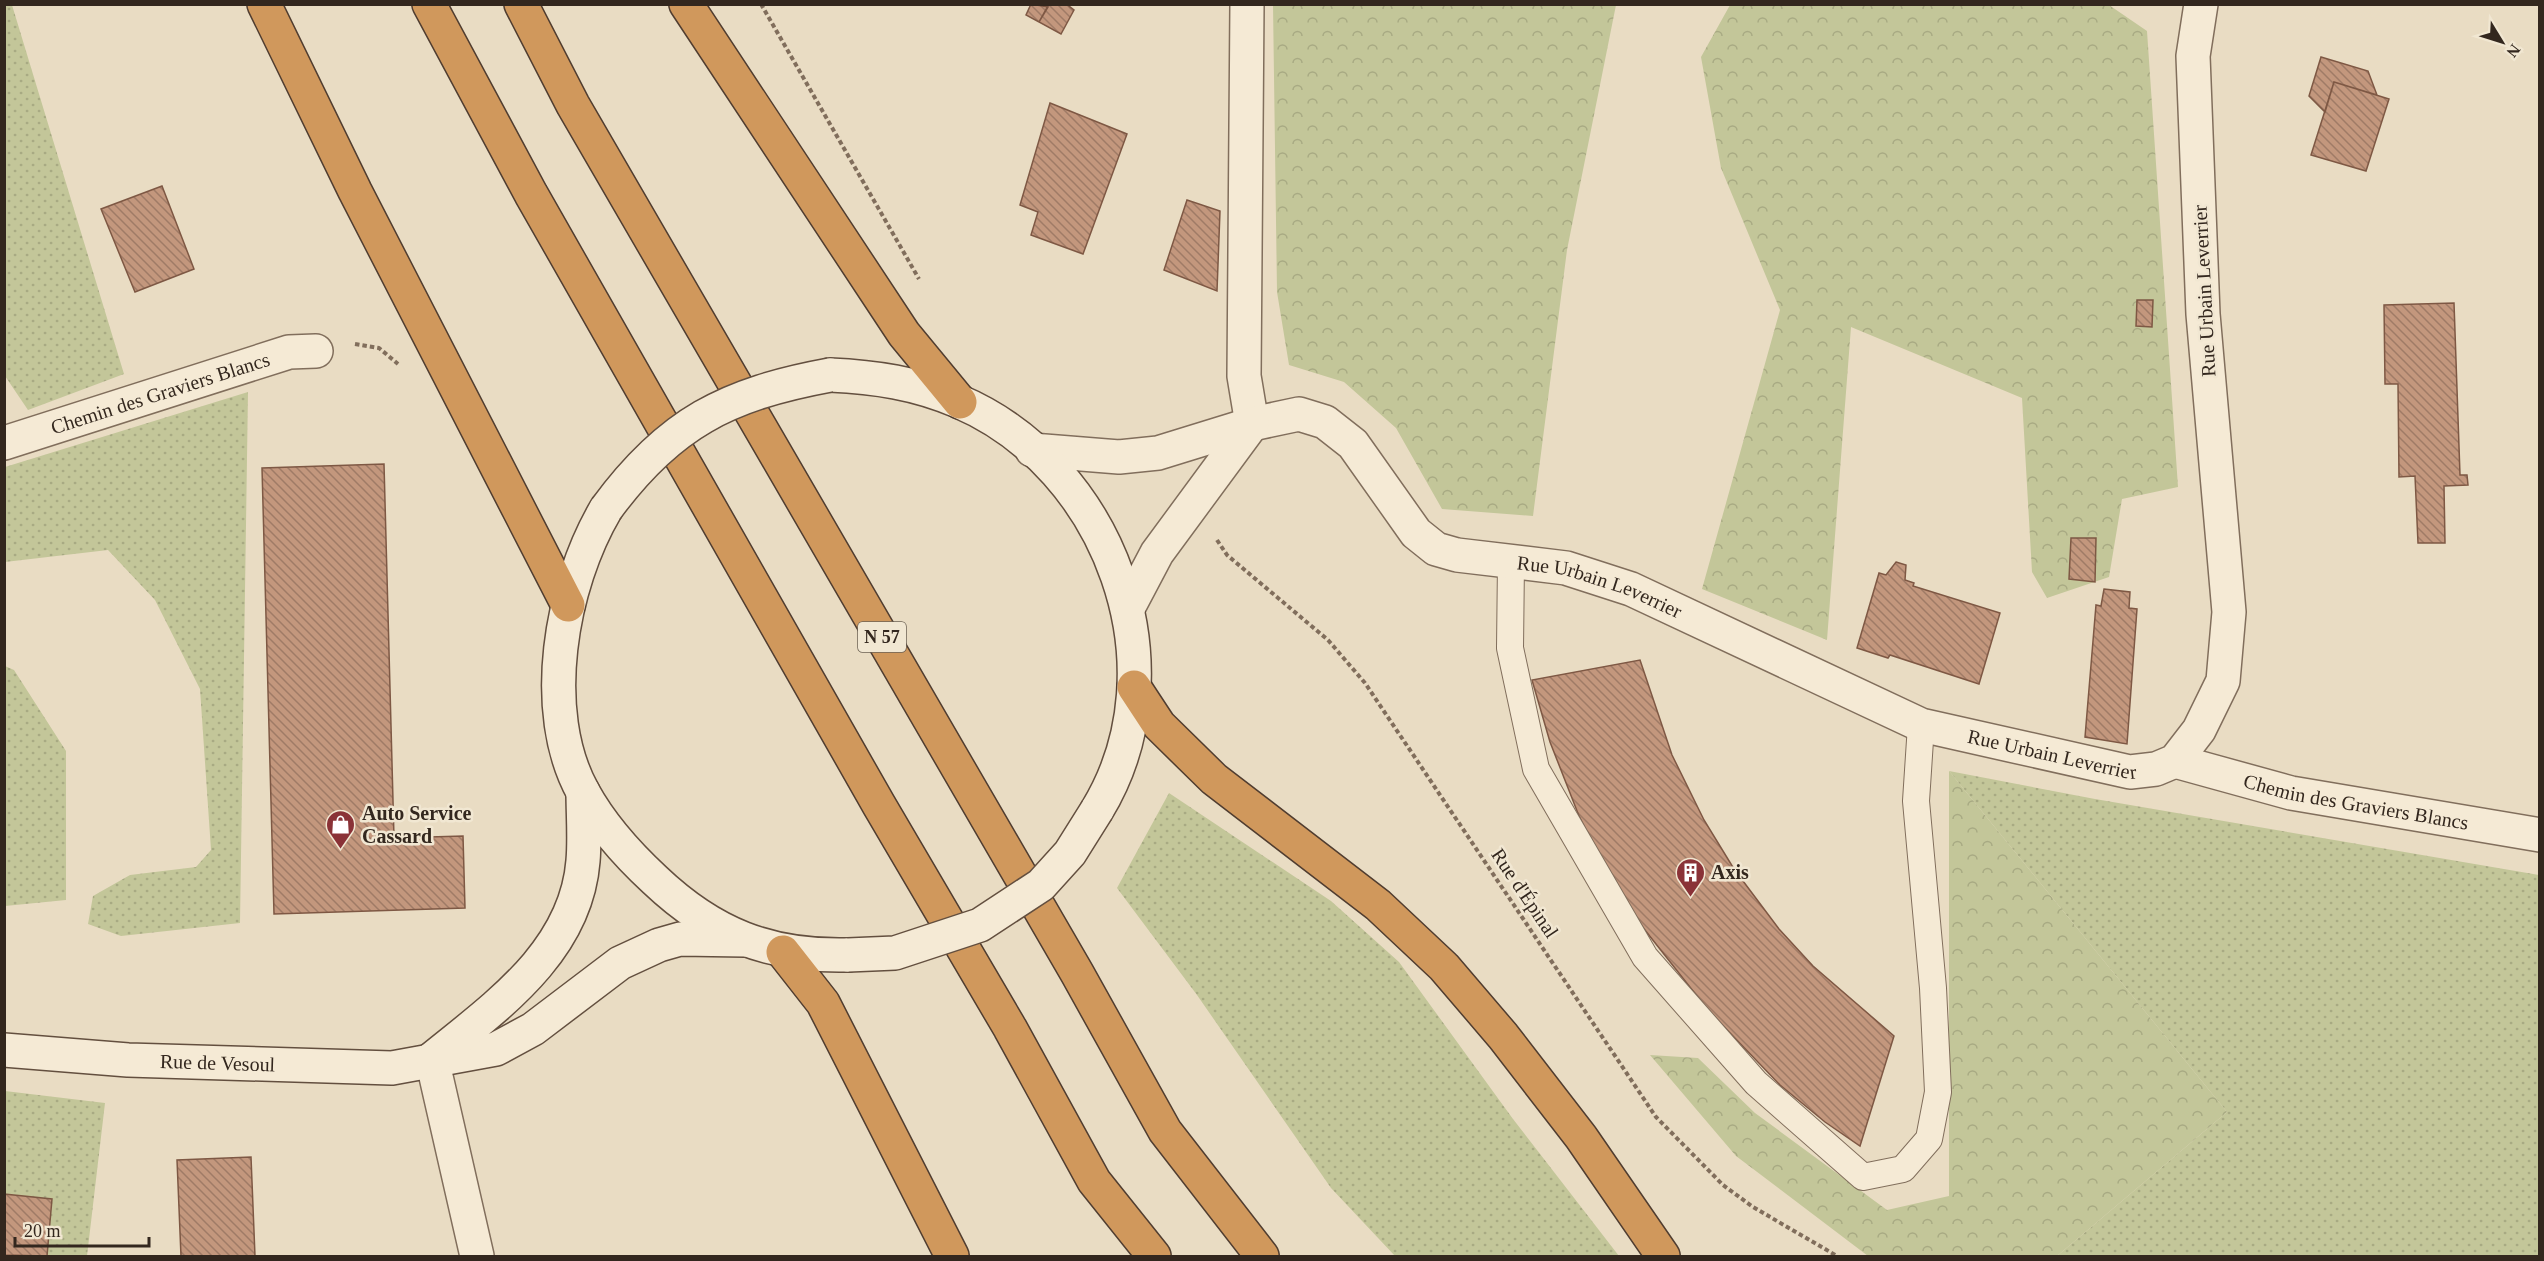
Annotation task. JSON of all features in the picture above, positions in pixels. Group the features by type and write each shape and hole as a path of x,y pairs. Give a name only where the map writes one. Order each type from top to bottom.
{"highway":[{"path":"264,4 355,191 568,605"},
{"path":"429,4 543,215 873,795 1010,1028 1094,1181 1154,1257"},
{"name":"N 57","path":"521,4 573,105 1065,953 1165,1131 1262,1257"},
{"path":"686,4 904,334 960,402"},
{"path":"1134,687 1159,725 1214,779 1378,905 1444,967 1503,1036 1581,1137 1663,1257"},
{"path":"783,952 823,1003 952,1257"}],"street":[{"path":"1128,608 1157,553 1197,518 1252,424 1244,376 1247,4"},
{"name":"Rue Urbain Leverrier","path":"1032,450 1119,458 1158,453 1252,424 1299,414 1325,422 1353,444 1416,533 1436,549 1566,568 1631,589 1921,726 2130,772 2156,769 2175,761 2199,730 2223,681 2229,612 2203,315 2193,56 2200,4"},
{"name":"Chemin des Graviers Blancs","path":"4,443 290,352 316,351"},
{"path":"830,375 880,378 917,386 960,402 998,422 1061,477 1087,509 1117,574 1128,608 1134,649 1134,687 1126,747 1114,783 1070,853 1041,885 980,925 895,953 813,956 783,952 745,940 699,918 672,896 619,842 583,792 569,756 561,715 558,675 568,605 588,538 606,509 651,456 686,425 748,394 779,384 830,375"},
{"name":"Chemin des Graviers Blancs","path":"2175,761 2291,793 2540,835"},
{"path":"477,1257 432,1059 503,1000 537,967 561,931 574,903 584,861 583,792"},
{"name":"Rue de Vesoul","path":"4,1050 128,1060 392,1068 496,1049 533,1029 620,963 639,953 680,939 745,940"}],"lane":[{"path":"1511,561 1510,648 1536,769 1645,957 1756,1083 1863,1177 1903,1169 1929,1139 1938,1092 1933,988 1916,801 1921,726"}],"path":[{"path":"761,4 920,282"},
{"name":"Rue d'Épinal","path":"1197,518 1227,555 1328,640 1365,683 1656,1117 1723,1185 1753,1207 1837,1257"}],"green space":[{"path":"4,5 12,5 124,374 28,410 5,376"},
{"path":"1273,5 1616,5 1567,250 1533,516 1442,509 1396,428 1344,382 1289,365 1277,292"},
{"path":"1730,5 2109,5 2147,31 2178,487 2122,499 2109,577 2047,598 2032,572 2022,398 1851,327 1827,640 1702,589 1780,310 1721,168 1701,57"},
{"path":"248,392 240,923 121,936 88,924 93,896 130,875 196,867 211,850 200,689 155,600 108,550 5,562 5,467"},
{"path":"5,666 14,670 66,751 66,900 5,906"},
{"path":"1949,771 2095,799 2539,875 2539,1256 2057,1256 2227,1112"},
{"path":"1949,771 2227,1112 2057,1256 1868,1256 1736,1156 1650,1055 1698,1058 1755,1113 1887,1210 1949,1196"},
{"path":"1169,793 1331,901 1399,962 1513,1119 1619,1256 1395,1256 1331,1188 1197,995 1117,888"},
{"path":"5,1091 105,1103 87,1256 5,1256"}],"building":[{"path":"1031,4 1048,7 1039,22 1026,15"},
{"path":"1049,4 1070,4 1069,6 1074,10 1061,34 1039,22"},
{"path":"2321,57 2368,71 2377,95 2334,82 2325,112 2309,96"},
{"path":"2334,82 2389,99 2366,171 2311,155"},
{"path":"1050,103 1127,134 1083,254 1031,235 1038,212 1020,205"},
{"path":"162,186 194,269 135,292 101,209"},
{"path":"1187,200 1220,211 1217,291 1164,270"},
{"path":"2137,300 2153,300 2152,327 2136,326"},
{"path":"2454,303 2460,475 2467,475 2468,485 2444,486 2445,543 2418,543 2415,476 2399,477 2398,384 2385,384 2384,305"},
{"path":"384,464 394,838 463,836 465,908 274,914 262,468"},
{"path":"2071,538 2096,538 2095,582 2069,579"},
{"path":"1896,562 1906,565 1905,580 1914,583 1913,586 2000,613 1979,684 1890,655 1888,658 1857,648 1879,573 1886,575"},
{"path":"2104,589 2130,592 2129,608 2137,609 2127,744 2085,737 2096,605 2101,606"},
{"name":"Axis","path":"1640,660 1672,755 1704,820 1734,869 1779,929 1813,966 1894,1036 1860,1146 1825,1122 1780,1085 1708,1010 1641,925 1607,872 1579,816 1550,742 1532,680"},
{"path":"251,1157 255,1256 181,1256 177,1160"},
{"path":"4,1194 52,1199 47,1256 4,1255"}],"place":[{"name":"Auto Service Cassard","path":"341,850"},
{"name":"Axis","path":"1690,898"}]}
